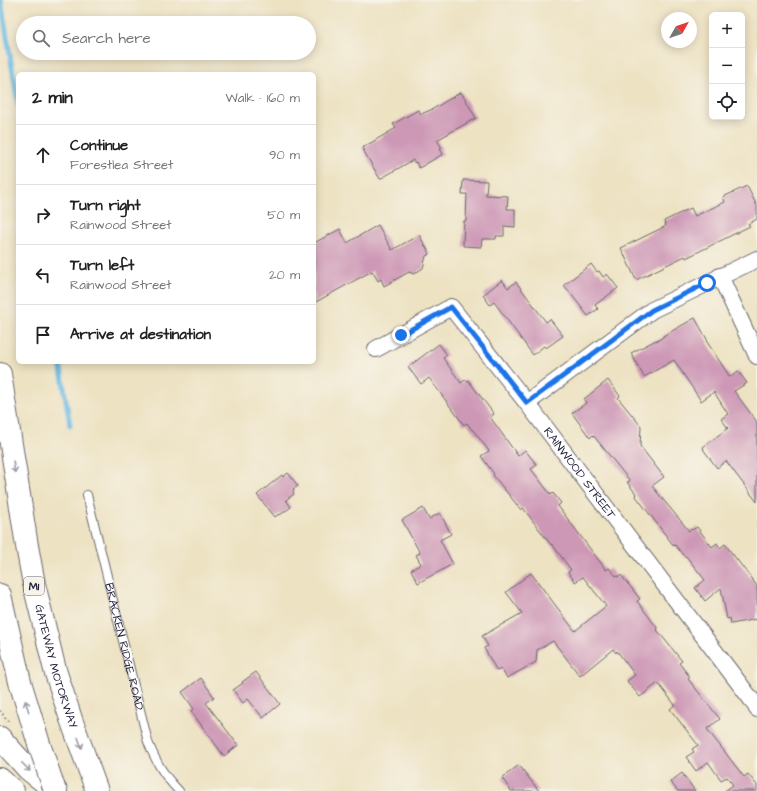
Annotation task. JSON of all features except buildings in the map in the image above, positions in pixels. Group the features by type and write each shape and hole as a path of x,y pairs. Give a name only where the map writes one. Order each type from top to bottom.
{"main road":[{"name":"GATEWAY MOTORWAY","path":"0,374 27,546 38,600 55,670 97,791"},
{"path":"0,595 20,682 39,744 56,791"},
{"path":"0,738 28,769 56,791"},
{"path":"0,778 13,791"}],"street":[{"path":"527,403 652,310 757,259"},
{"path":"720,276 757,356"},
{"name":"RAINWOOD STREET","path":"376,349 451,307 527,403 757,709"}],"lane":[{"name":"BRACKEN RIDGE ROAD","path":"87,495 148,742 161,769 168,780 179,791"}],"waterway":[{"path":"1,0 16,92"},
{"path":"60,364 70,425"}],"route":[{"path":"401,335 451,307 527,403 652,310 707,283"}]}
